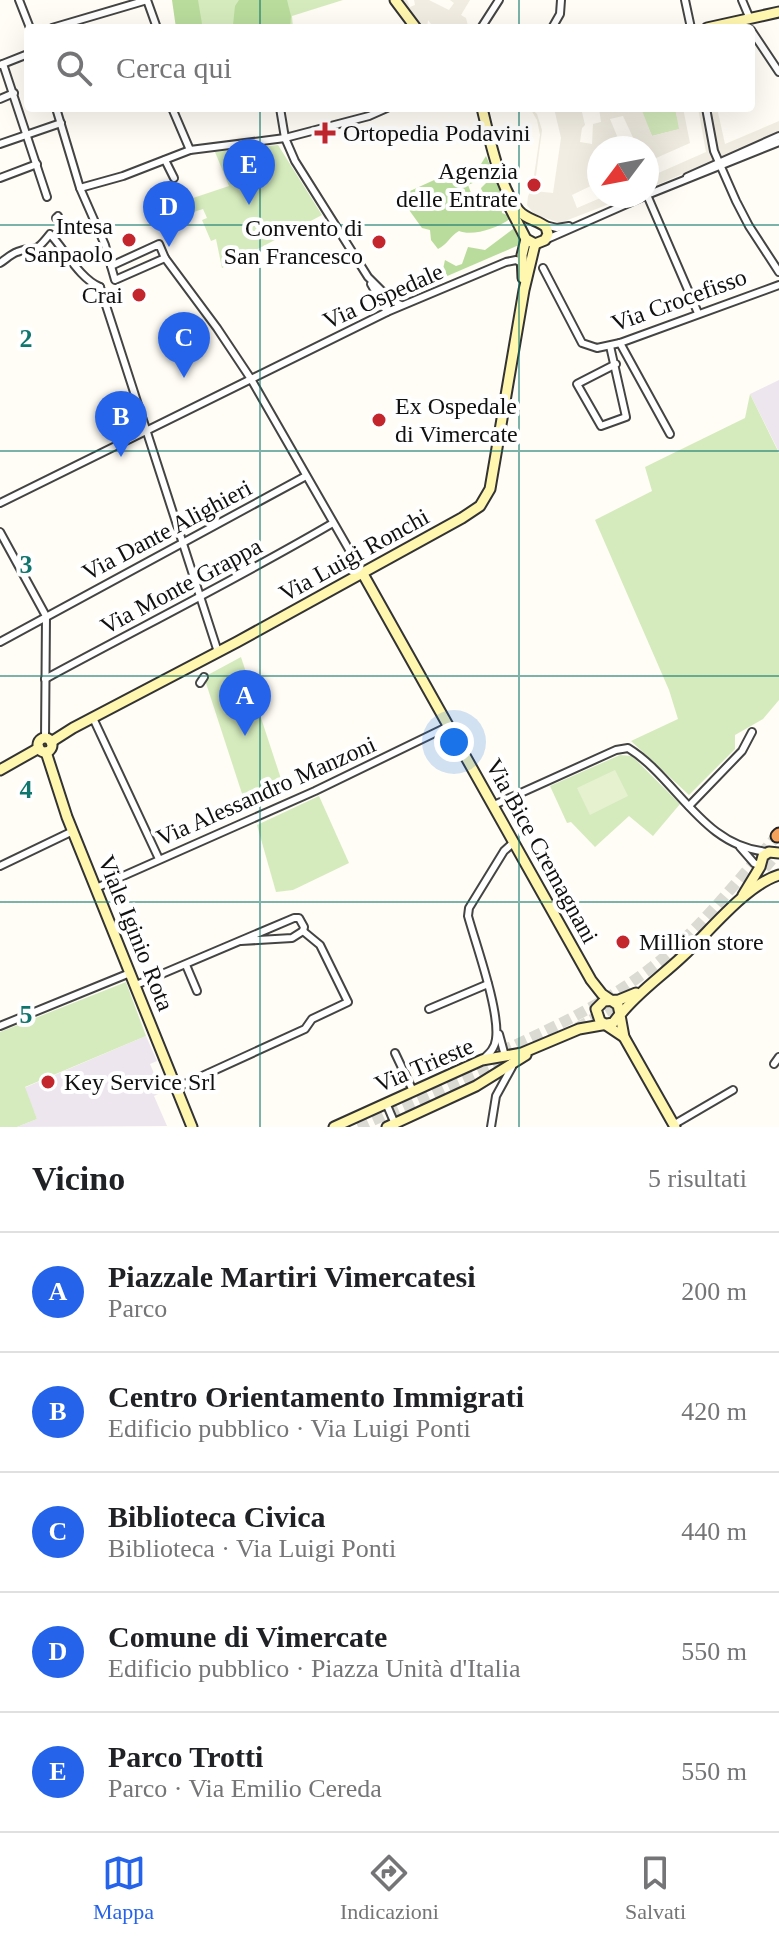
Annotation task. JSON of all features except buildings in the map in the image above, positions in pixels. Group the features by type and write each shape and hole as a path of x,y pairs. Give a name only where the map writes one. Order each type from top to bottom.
{"street":[{"path":"19,0 28,24"},
{"path":"76,24 147,0 156,24"},
{"path":"484,24 499,0"},
{"path":"554,24 560,14 561,0"},
{"path":"685,0 690,24"},
{"path":"742,0 748,24 779,12"},
{"path":"394,3 407,24"},
{"path":"394,3 412,24"},
{"path":"755,35 779,72"},
{"path":"24,55 1,64 14,93 47,197"},
{"path":"0,99 14,93"},
{"path":"57,112 80,188 105,245 115,280"},
{"path":"174,112 190,150"},
{"path":"281,112 285,138 295,161 387,312"},
{"path":"80,188 123,176 190,150 285,138 378,112"},
{"path":"480,112 495,159 520,213 557,228 577,225"},
{"path":"480,112 492,166 507,201 532,239"},
{"path":"707,112 714,151 742,214 779,272"},
{"path":"0,144 61,123"},
{"path":"659,190 779,139"},
{"path":"165,160 174,178"},
{"path":"0,178 37,164"},
{"path":"532,239 617,208"},
{"path":"653,208 698,313"},
{"path":"532,239 528,225 539,223"},
{"path":"532,239 547,230 539,223"},
{"path":"0,263 17,252 39,248 50,234 89,283 100,287 165,258"},
{"name":"Via Luigi Ronchi","path":"93,718 198,662 207,661 233,647 471,513 486,498 532,239"},
{"name":"Via Luigi Ronchi","path":"524,290 521,263 532,239"},
{"path":"111,266 159,244 165,258 251,379 363,574"},
{"name":"Via Ospedale","path":"0,503 387,312 506,262 516,260 521,263 531,256"},
{"name":"Via Crocefisso","path":"543,268 582,343 597,348 620,343 779,285"},
{"path":"368,277 392,301 405,306"},
{"path":"100,287 219,653"},
{"path":"620,343 670,434"},
{"path":"610,346 616,364 626,417 601,426 577,384 616,364"},
{"name":"Via Dante Alighieri","path":"0,642 306,476"},
{"name":"Via Monte Grappa","path":"45,679 270,560 333,523"},
{"path":"0,532 46,616 45,745"},
{"name":"Via Bice Cremagnani","path":"363,574 591,980 611,1000"},
{"path":"0,770 93,718 159,859"},
{"name":"Via Alessandro Manzoni","path":"96,888 315,791 449,726"},
{"path":"689,806 742,751 752,732"},
{"name":"Viale Iginio Rota","path":"45,745 73,831 192,1127"},
{"path":"494,805 625,748 635,753 715,832 747,848 774,852"},
{"path":"0,866 73,831"},
{"path":"505,1056 468,916 469,908 504,851 514,842"},
{"path":"734,842 760,866 764,874 774,876"},
{"path":"737,905 763,856 774,852"},
{"path":"606,1024 615,1022 639,992 774,876"},
{"path":"136,985 294,918 303,922 303,931"},
{"path":"241,941 292,938 303,931"},
{"path":"176,1088 305,1029 312,1019 348,1002 320,945 303,931"},
{"path":"186,965 197,991"},
{"path":"0,1026 131,973"},
{"name":"Via Bice Cremagnani","path":"591,980 596,1009"},
{"path":"429,1009 488,984"},
{"path":"624,1037 598,1020 596,1009 602,1001 639,992"},
{"path":"611,1000 618,1006 624,1037 674,1126 733,1090"},
{"name":"Via Trieste","path":"579,1029 596,1009"},
{"name":"Via Trieste","path":"391,1125 476,1086 533,1050 579,1029 606,1024"},
{"path":"482,1060 494,1046 496,1026"},
{"name":"Via Trieste","path":"334,1127 482,1060 533,1050"},
{"path":"395,1053 413,1091"},
{"path":"774,1064 779,1057"},
{"path":"491,1127 496,1096 514,1064"},
{"path":"476,1086 490,1084 496,1096"},
{"path":"386,1103 391,1125"}],"shaded area":[{"path":"403,0 407,0 410,7 415,5 414,0 429,0 449,10 454,3 450,0 470,0 461,15 468,24 431,24 428,20 428,24 415,24"},
{"path":"532,112 537,114 542,130 534,191 553,193 561,138 555,112 582,112 585,125 580,142 587,143 587,188 572,195 577,208 587,204 587,208 599,208 560,223 534,214 527,205 540,135"},
{"path":"600,112 643,112 652,136 632,136 623,116 610,119 617,136 592,136 593,124 601,122"},
{"path":"676,112 684,112 690,143 659,157 659,136 652,136 679,129"},
{"path":"699,112 704,112 713,161 659,184 659,173 706,152"},
{"path":"709,112 718,112 725,144 779,121 779,133 722,157 717,150"},
{"path":"779,380 779,452 750,394"},
{"path":"146,1036 157,1061 150,1064 162,1092 154,1096 167,1126 17,1127 37,1119 24,1088"}],"green space":[{"path":"172,0 198,0 202,24 175,24"},
{"path":"180,0 343,0 292,16 293,24 178,24"},
{"path":"239,0 287,0 290,24 233,24 235,6"},
{"path":"641,112 676,112 680,129 652,136"},
{"path":"278,145 322,215 222,268 216,239 211,241 202,220 207,218 203,209 187,214 182,201 229,186 215,152"},
{"path":"486,156 504,197 502,213 512,217 487,230 472,233 459,231 438,249 431,240 430,230 422,228 399,196 465,166 477,177 475,182 468,185 473,198 462,196 457,199 457,207 465,207 474,201 486,206 492,201 483,195 481,188 490,179 482,174 481,164"},
{"path":"517,226 522,240 519,245 445,277 445,260 456,266 462,264 468,247 485,250"},
{"path":"750,394 779,453 779,700 763,719 735,735 735,749 689,795 631,741 678,719 669,690 595,520 652,491 645,467 745,418"},
{"path":"241,657 286,794 247,809 204,677"},
{"path":"620,755 632,756 680,804 653,836 629,816 595,847 571,822 567,823 550,786"},
{"path":"615,770 628,796 590,815 577,788"},
{"path":"319,796 349,863 293,890 276,892 257,825"},
{"path":"126,982 146,1036 25,1087 37,1119 17,1127 0,1127 0,1032"}],"tunnel":[{"path":"486,1058 581,1013 648,971 697,926 777,836"},
{"path":"754,881 779,851"},
{"path":"577,1028 625,1001"},
{"path":"358,1127 522,1054"}],"place":[{"name":"Ortopedia Podavini","path":"325,133"},
{"name":"Agenzia delle Entrate","path":"534,185"},
{"name":"Parco Trotti","path":"249,205"},
{"name":"Intesa Sanpaolo","path":"129,240"},
{"name":"Convento di San Francesco","path":"379,242"},
{"name":"Comune di Vimercate","path":"169,247"},
{"name":"Crai","path":"139,295"},
{"name":"Biblioteca Civica","path":"184,378"},
{"name":"Ex Ospedale di Vimercate","path":"379,420"},
{"name":"Centro Orientamento Immigrati","path":"121,457"},
{"name":"Piazzale Martiri Vimercatesi","path":"245,736"},
{"name":"Million store","path":"623,942"},
{"name":"Key Service Srl","path":"48,1082"}]}
